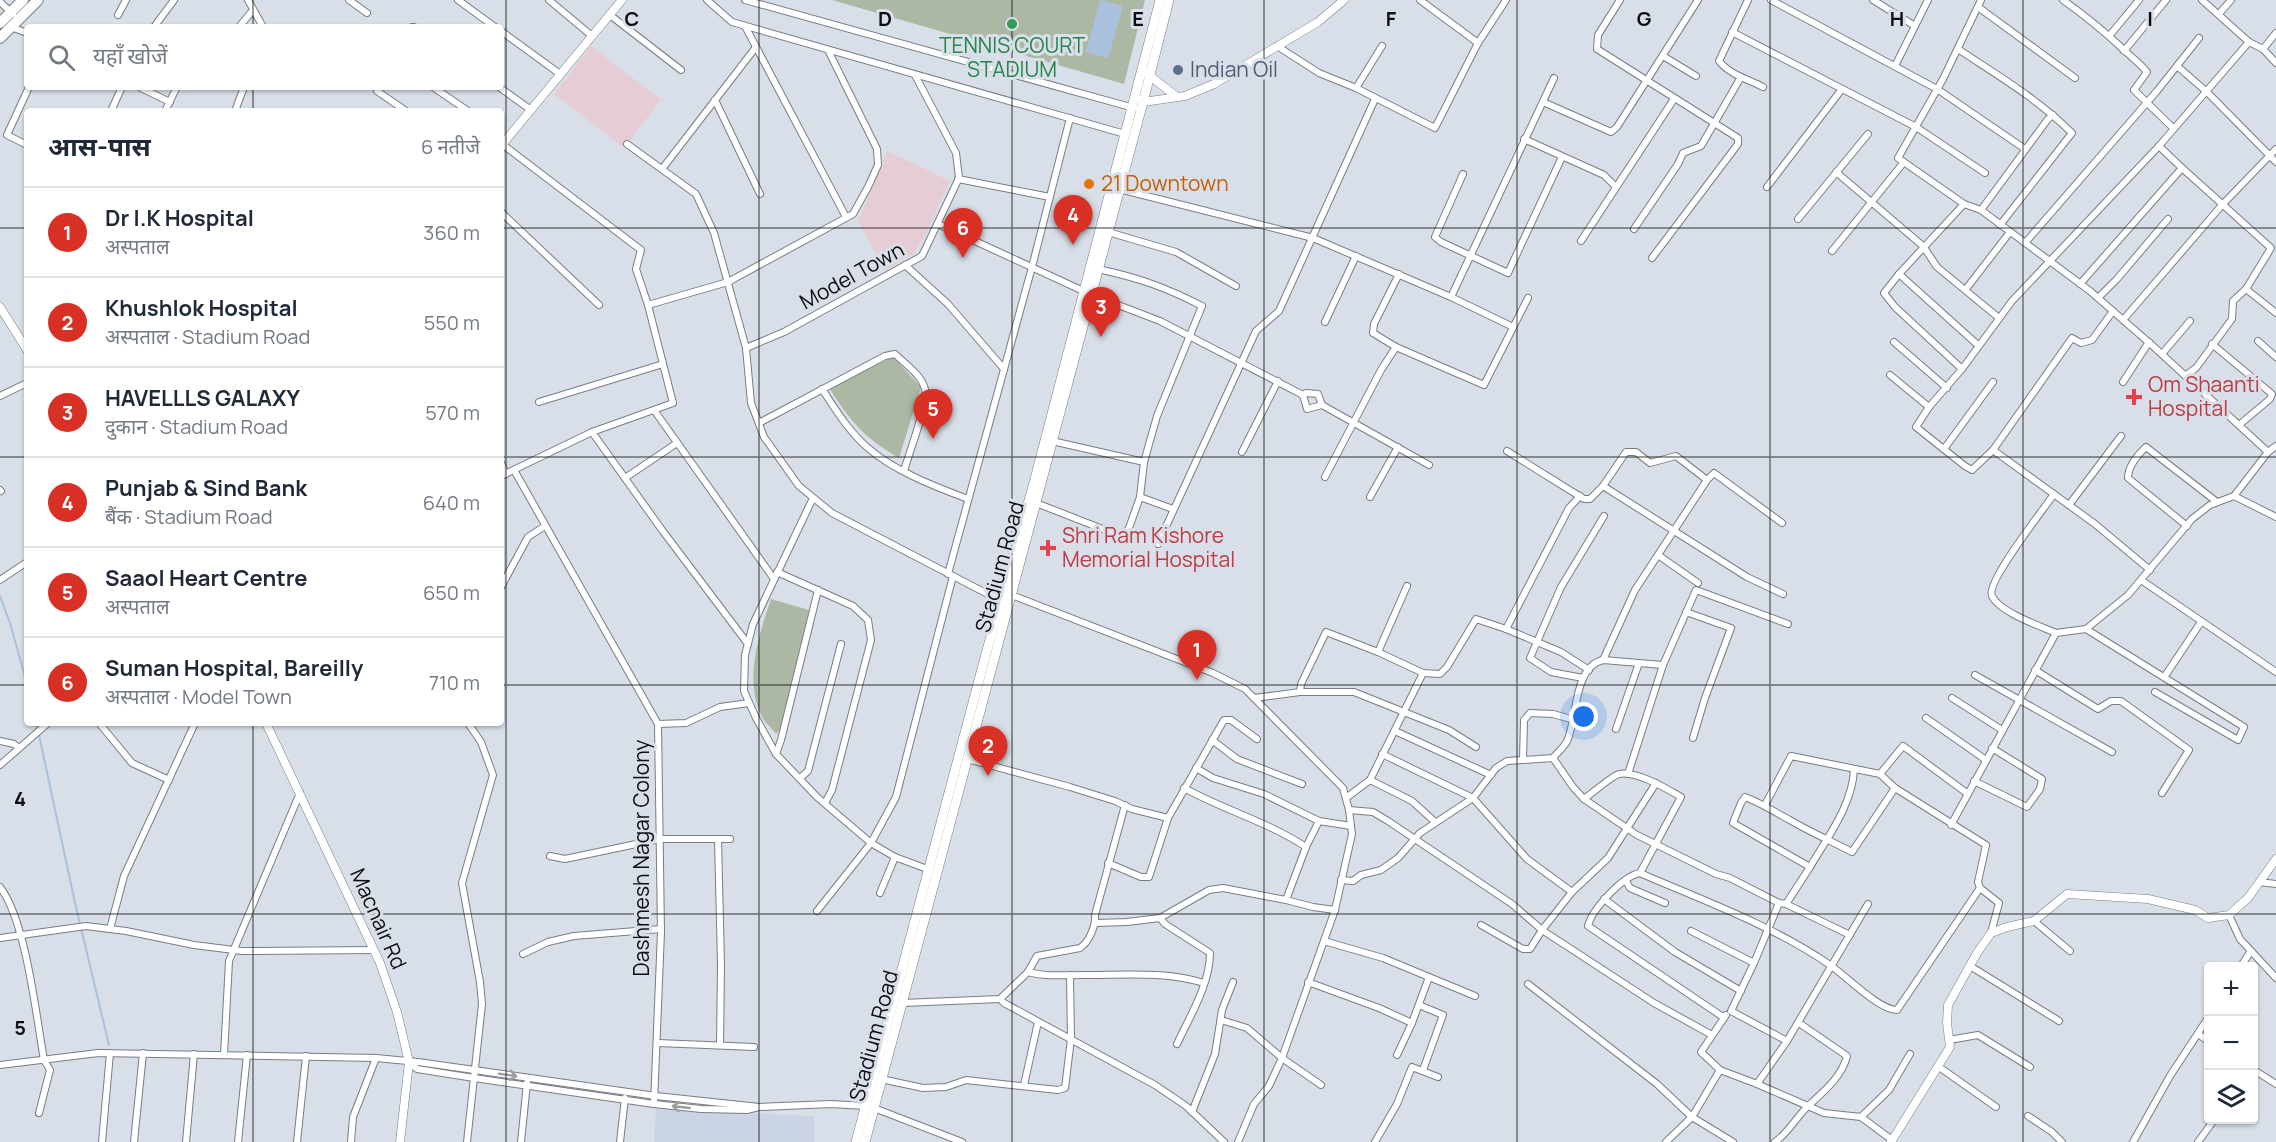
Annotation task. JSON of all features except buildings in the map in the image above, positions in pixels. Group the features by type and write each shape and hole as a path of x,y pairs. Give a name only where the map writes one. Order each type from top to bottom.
{"highway":[{"path":"14,20 23,0"},
{"path":"0,38 14,20 38,0"},
{"path":"0,23 14,20"}],"main road":[{"name":"Stadium Road","path":"1007,593 1088,293 1098,269 1108,232 1160,0"},
{"name":"Stadium Road","path":"1145,73 1168,0"},
{"name":"Stadium Road","path":"865,1142 870,1107 1004,603 1036,503 1052,441 1125,134 1138,104"},
{"name":"Stadium Road","path":"856,1142 881,1079 902,1003 933,871 967,759 1004,603"}],"street":[{"path":"118,15 126,0"},
{"path":"156,24 174,0"},
{"path":"248,0 261,24"},
{"path":"349,0 367,13"},
{"path":"458,0 491,24"},
{"path":"549,0 592,36"},
{"path":"504,139 531,110 622,0"},
{"path":"707,0 732,22 1125,134"},
{"path":"745,0 1138,104 1185,96 1214,84 1318,22 1344,0"},
{"path":"1420,0 1478,43"},
{"path":"1277,46 1320,73 1356,88 1435,128 1478,43 1506,0"},
{"path":"1620,0 1598,35 1597,49 1738,138 1738,144 1652,258"},
{"path":"1543,102 1611,132 1617,127 1648,81 1698,0"},
{"path":"1748,0 1719,61 1741,77 1763,87"},
{"path":"1771,0 1938,89 2025,149"},
{"path":"1873,0 1915,26"},
{"path":"1895,66 1928,0"},
{"path":"2063,0 2110,35 2124,51 2140,63 2147,72 2134,90 2173,128"},
{"path":"2110,35 2139,0"},
{"path":"2124,51 2166,0"},
{"path":"2202,0 2249,42 2263,49 2276,63"},
{"path":"2219,14 2231,0"},
{"path":"0,2 24,30"},
{"path":"2075,78 1980,3 1938,89 1898,158 1964,204 1981,210 2098,298 2186,375 2268,452"},
{"path":"241,24 253,9"},
{"path":"610,15 681,69"},
{"path":"745,26 846,217"},
{"path":"1732,32 1916,127 1985,173"},
{"path":"504,33 560,74"},
{"path":"2263,49 2276,33"},
{"path":"2025,243 2199,38"},
{"path":"2113,311 2091,340 2081,343 2072,338 1993,450 1976,467 1970,470 1916,427 2012,301 2159,146 2173,128 2187,116 2249,42"},
{"path":"1356,88 1382,46"},
{"path":"662,169 756,47"},
{"path":"1958,49 2053,115 2072,133 2000,225"},
{"path":"648,305 728,282 853,214 878,165 877,149 828,50"},
{"path":"1663,56 1695,76"},
{"path":"2177,66 2207,92 2276,162"},
{"path":"1145,73 1176,96"},
{"path":"915,75 956,153 959,165 958,179 1050,197"},
{"path":"1634,229 1683,153 1701,147 1741,77"},
{"path":"1451,297 1554,78"},
{"path":"1767,187 1842,89"},
{"path":"24,144 7,135 28,90"},
{"path":"112,108 121,90"},
{"path":"145,90 170,102"},
{"path":"167,108 176,90"},
{"path":"236,108 243,90"},
{"path":"378,90 402,108"},
{"path":"437,90 464,108"},
{"path":"502,90 531,110"},
{"path":"1158,544 1256,331 1279,311 1376,99"},
{"path":"1581,241 1674,99"},
{"path":"715,100 760,194"},
{"path":"1981,210 2053,115"},
{"path":"817,911 871,843 896,797 968,499 1032,267 1070,118"},
{"path":"1798,219 1868,134"},
{"path":"1524,139 1604,176 1616,187"},
{"path":"504,141 641,250 636,261 636,268 673,403 592,432 504,475"},
{"path":"627,144 696,194 714,233 746,348 751,403 764,436 799,486 832,513 1004,603"},
{"path":"2159,146 2271,248 2246,289 2233,301 2232,319 2196,368 2186,375"},
{"path":"2123,320 2222,205 2276,149"},
{"path":"1463,174 1435,237 1441,242 1508,273 1562,157"},
{"path":"1832,251 1904,162"},
{"path":"2080,284 2182,168"},
{"path":"1836,172 1923,246 1937,267 1999,318"},
{"name":"Model Town","path":"746,348 784,332 922,256 958,179"},
{"path":"1119,189 1313,237 1451,297 1513,327"},
{"path":"1962,369 1884,295 1886,288 1964,204"},
{"path":"504,215 599,305"},
{"path":"2098,298 2168,219"},
{"path":"938,224 1088,293 1190,335 1303,395 1307,409 1322,405"},
{"path":"1108,232 1176,252 1236,286"},
{"path":"1966,289 2010,232"},
{"path":"1325,322 1356,256"},
{"path":"905,265 948,304 1004,369"},
{"path":"1036,503 1123,537 1129,528 1140,497 1144,462 1157,416 1203,306 1168,289 1134,277 1098,269"},
{"path":"1399,274 1374,324 1373,333 1396,347 1484,385 1528,298"},
{"path":"1899,274 1979,346"},
{"path":"2246,289 2276,313"},
{"path":"0,307 24,345"},
{"path":"2162,354 2190,321"},
{"path":"2258,341 2276,357"},
{"path":"1894,342 1947,388"},
{"path":"2123,382 2149,342"},
{"path":"2212,344 2272,394 2270,399 2239,425"},
{"path":"1325,477 1381,370 1396,347"},
{"path":"759,423 885,356 895,354 917,374 926,390 924,406 904,471"},
{"path":"539,402 663,364"},
{"path":"1890,375 1929,407"},
{"path":"1242,452 1278,381"},
{"path":"1944,449 1993,382"},
{"path":"0,396 24,384"},
{"path":"822,389 844,423 869,449 929,484 968,499"},
{"path":"1303,395 1318,394 1322,405 1429,465"},
{"path":"654,410 776,575 853,606 868,620 871,640 832,790 825,803"},
{"path":"592,432 731,624 748,644"},
{"path":"2069,505 2121,436"},
{"path":"1052,441 1144,462"},
{"path":"625,478 677,443"},
{"path":"2054,494 1998,574 1990,591 1992,598 2002,607 2056,633 2086,629 2128,595 2187,526 2210,505 2234,496 2268,452 2276,446"},
{"path":"1370,497 1398,447"},
{"path":"2187,526 2128,478 2128,470 2142,450 2146,447 2217,502"},
{"path":"1993,450 2069,505 2150,570"},
{"path":"1507,451 1580,496 1590,499 1603,486 1621,456 1626,452 1636,452 1650,464 1676,456 1707,480"},
{"name":"Dashmesh Nagar Colony","path":"514,470 658,724 661,929 654,1104"},
{"path":"1603,660 1635,590 1707,480 1714,473 1782,523"},
{"path":"1603,486 1747,577 1783,594"},
{"path":"1506,629 1569,508 1580,496"},
{"path":"2234,496 2276,517"},
{"path":"1140,497 1173,509"},
{"path":"813,498 753,624 745,655 744,691 776,754 825,803 871,843 895,857 933,871"},
{"path":"1583,678 1551,672 1530,658 1561,587 1604,516"},
{"path":"504,581 528,537 545,526"},
{"path":"1658,555 1698,583"},
{"path":"0,580 24,564"},
{"path":"2141,580 2276,672"},
{"path":"1378,652 1407,586"},
{"path":"776,754 818,590"},
{"path":"1628,774 1663,665 1696,590 1788,624"},
{"path":"1007,593 1213,673 1245,689 1343,788 1352,834 1335,910 1281,1058 1269,1086 1254,1104 1238,1142"},
{"path":"1686,612 1731,628 1693,738"},
{"path":"1300,692 1301,684 1326,632 1378,652 1423,674 1440,674 1476,619 1561,652 1589,670"},
{"path":"2165,676 2201,622"},
{"path":"2086,629 2165,676 2244,728 2238,740 2156,692"},
{"path":"1951,825 2056,633"},
{"path":"800,778 808,771 841,645"},
{"path":"1341,880 1353,881 1361,875 1381,870 1398,858 1435,822 1473,798 1496,768 1507,761 1553,758 1566,743 1583,678 1596,662 1603,660 1663,665"},
{"path":"1616,729 1639,663"},
{"path":"2035,670 2098,709 2111,701 2121,701 2189,750 2162,793"},
{"path":"1346,798 1370,780 1423,674"},
{"path":"1974,675 2112,752"},
{"path":"1254,698 1300,692 1354,692 1449,730 1476,747"},
{"path":"1952,699 2002,730"},
{"path":"658,724 686,723 720,707 749,703"},
{"path":"1523,760 1524,720 1530,713 1553,714 1572,719"},
{"path":"1926,718 1986,760"},
{"path":"1108,863 1142,877 1149,877 1168,818 1224,720 1231,720 1257,739"},
{"path":"0,765 44,726"},
{"path":"101,726 132,763 169,780"},
{"path":"110,929 124,876 194,726"},
{"name":"Macnair Rd","path":"267,726 374,950 397,1011 409,1062 400,1142"},
{"path":"467,1142 482,1004 462,883 493,775 481,742 470,726"},
{"path":"1395,731 1491,775"},
{"path":"1212,740 1237,759 1302,784"},
{"path":"0,741 20,748"},
{"path":"1880,774 1903,746 1968,794"},
{"path":"1974,781 2027,807 2040,789 2042,779 1992,748"},
{"path":"1382,754 1473,798 1527,859 1572,891"},
{"path":"1765,805 1791,756 1880,774 1895,788 1986,845 1978,882 1980,888 1999,903 1991,933 1948,1005 1947,1023 1950,1047 1892,1141 1861,1117 1824,1113 1720,1070 1701,1052 1724,1017 1731,1011 1741,992 1779,903"},
{"path":"1553,758 1573,788 1584,799 1627,829 1716,874 1730,878 1850,935"},
{"path":"967,759 1070,787 1168,818"},
{"path":"1196,768 1213,778 1264,794 1320,820 1351,826"},
{"path":"1786,904 1833,828 1854,783 1854,769"},
{"path":"1584,799 1618,774 1628,774 1656,783 1681,797 1640,873"},
{"path":"1370,780 1412,801 1435,822"},
{"path":"1481,925 1523,949 1530,949 1572,891 1608,858 1656,783"},
{"path":"1184,788 1210,802 1282,831 1306,847"},
{"path":"1810,867 1733,823 1745,797 1765,805 1787,819 1852,852 1895,788"},
{"path":"224,1055 229,961 300,793"},
{"path":"1000,999 1028,972 1037,956 1080,948 1084,945 1096,923 1095,915 1125,805"},
{"path":"1349,810 1373,812 1512,904 1542,930 1654,1003 1712,1035"},
{"path":"1286,900 1306,847 1320,820"},
{"path":"550,856 565,859 660,839 730,839"},
{"path":"718,839 720,1045"},
{"path":"880,893 895,857"},
{"path":"1991,933 2034,921 2067,894 2148,899 2195,910 2208,918 2229,915 2248,898 2276,859"},
{"path":"1724,1017 1588,926 1604,899 1635,873 1640,873 1768,929 1832,966 1852,985 1860,988 1890,1010 1898,1010 1980,888"},
{"path":"1626,881 1630,888 1665,903"},
{"path":"2259,882 2276,884"},
{"path":"0,887 6,896 20,935 44,1060 50,1070 39,1113"},
{"path":"1096,923 1160,918 1209,890 1223,888 1335,910"},
{"path":"1604,899 1675,952 1741,992"},
{"path":"1757,1084 1799,1023 1868,904"},
{"path":"2229,915 2240,939 2276,978"},
{"path":"1160,918 1165,924 1210,953 1204,983 1177,1044"},
{"path":"2034,921 2070,951"},
{"path":"0,938 86,926 233,950 374,950"},
{"path":"523,954 548,942 574,936 661,929"},
{"path":"1691,931 1754,963"},
{"path":"1324,941 1365,952 1475,996"},
{"path":"2244,962 2251,951"},
{"path":"1970,966 2059,1021"},
{"path":"1028,972 1070,975 1152,974 1183,977 1204,983"},
{"path":"881,1079 923,1088 946,1087 966,1080 1024,1084 1058,1090 1065,1088 1071,1039 1070,975"},
{"path":"1396,1055 1412,1023 1429,977"},
{"path":"1192,1112 1215,1054 1222,1010 1233,982"},
{"path":"1308,982 1379,1008 1412,1023"},
{"path":"1528,984 1657,1084 1692,1117 1734,1142"},
{"path":"902,1003 1000,999 1038,1022 1155,1084 1192,1112 1224,1142"},
{"path":"1419,1005 1443,1015 1423,1070"},
{"path":"1731,1011 1787,1041"},
{"path":"1221,1020 1247,1028 1281,1058 1321,1084"},
{"path":"1024,1084 1038,1022"},
{"path":"1775,1142 1808,1106 1818,1099 1844,1067 1847,1056 1799,1023"},
{"path":"2133,1142 2170,1076 2204,1024"},
{"path":"2198,1034 2204,1038"},
{"path":"1949,1040 1978,1035 2030,1067"},
{"path":"658,1042 754,1047"},
{"path":"0,1065 110,1053 376,1058 656,1096 759,1107 831,1104 870,1107 962,1142"},
{"path":"102,1142 110,1053"},
{"path":"134,1142 143,1053"},
{"path":"186,1142 194,1054"},
{"path":"1861,1117 1889,1090 1910,1054"},
{"path":"238,1142 247,1055"},
{"path":"297,1142 306,1056"},
{"path":"351,1142 353,1117 376,1058"},
{"path":"409,1062 417,1069 654,1104 728,1110 747,1110 759,1107"},
{"path":"1375,1142 1397,1104 1412,1067 1438,1077"},
{"path":"1939,1067 1996,1107"},
{"path":"1666,1142 1692,1117 1720,1070"},
{"path":"2258,1073 2276,1084"},
{"path":"520,1142 527,1077"},
{"path":"620,1142 626,1092"},
{"path":"2028,1116 2052,1132 2062,1142"},
{"path":"2198,1142 2211,1124"}],"shaded area":[{"path":"591,46 661,100 624,148 554,94"},
{"path":"887,151 950,181 926,234 913,254 885,271 857,219 861,215"},
{"path":"656,1109 814,1116 814,1142 654,1142"}],"green space":[{"path":"832,0 1145,0 1124,84"},
{"path":"893,357 921,387 899,458 859,428 829,388"},
{"path":"771,599 809,610 780,730 776,734 761,715 754,686 755,657"}],"water":[{"path":"1100,0 1123,6 1108,58 1086,52"}],"waterway":[{"path":"0,596 24,673"},
{"path":"39,735 75,903 109,1045"}],"place":[{"name":"TENNIS COURT STADIUM","path":"1012,24"},
{"name":"Indian Oil","path":"1178,70"},
{"name":"21 Downtown","path":"1089,184"},
{"name":"Punjab & Sind Bank","path":"1073,245"},
{"name":"Suman Hospital, Bareilly","path":"963,258"},
{"name":"HAVELLLS GALAXY","path":"1101,337"},
{"name":"Om Shaanti Hospital","path":"2134,397"},
{"name":"Saaol Heart Centre","path":"933,439"},
{"name":"Shri Ram Kishore Memorial Hospital","path":"1048,548"},
{"name":"Dr I.K Hospital","path":"1197,680"},
{"name":"Khushlok Hospital","path":"988,776"}]}
